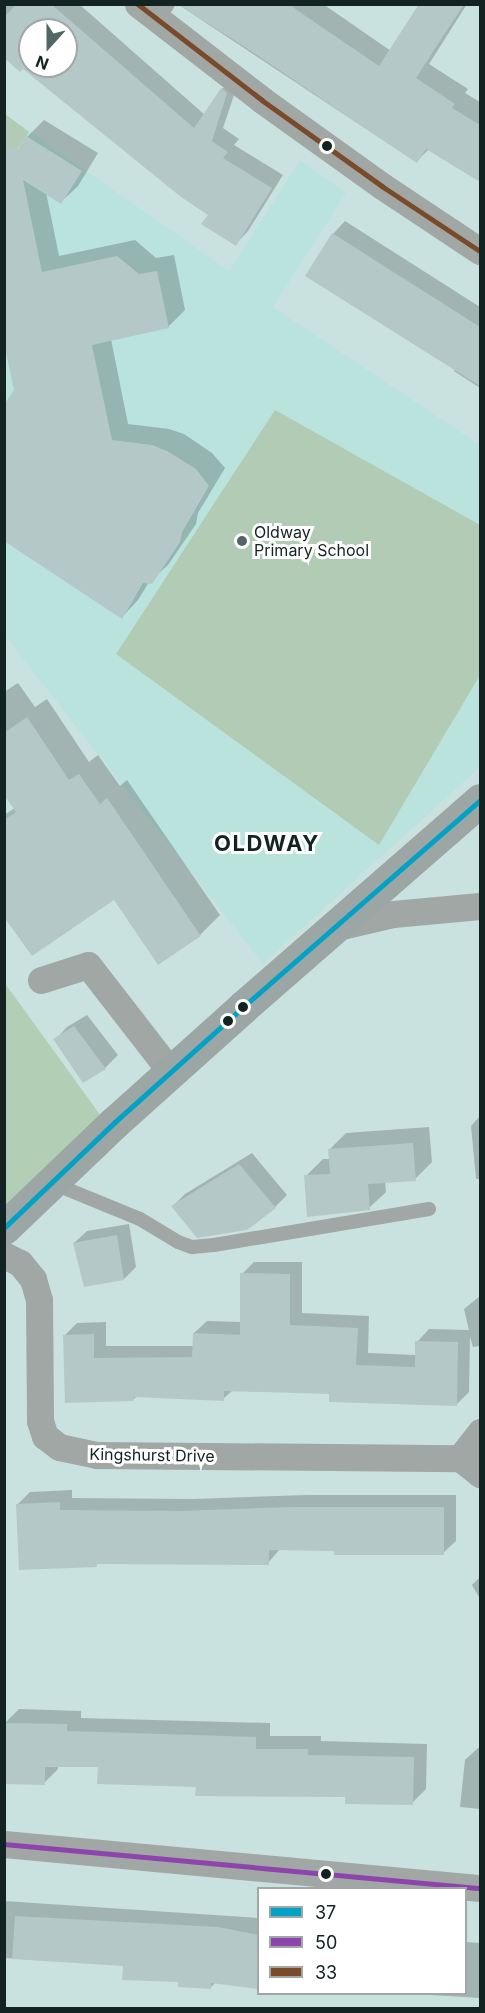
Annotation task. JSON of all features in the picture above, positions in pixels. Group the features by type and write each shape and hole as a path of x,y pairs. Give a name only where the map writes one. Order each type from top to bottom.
{"street":[{"path":"154,10 373,180 480,251"},
{"path":"4,1228 243,1006 337,927 480,800"},
{"path":"337,927 393,914 480,906"},
{"path":"41,980 88,965 171,1072"},
{"name":"Kingshurst Drive","path":"4,1255 20,1263 33,1279 39,1300 40,1421 45,1436 59,1447 97,1455 470,1466 480,1432"},
{"path":"4,1844 480,1888"}],"lane":[{"path":"52,1183 140,1219 178,1242 192,1247 429,1209"}],"shaded area":[{"name":"Oldway Primary School","path":"5,114 229,271 300,160 346,193 273,307 480,445 480,767 263,964 5,636"},
{"path":"5,114 29,132 7,163 5,181"},
{"path":"275,410 480,525 480,675 379,845 116,654"},
{"path":"4,982 106,1123 4,1216"}],"building":[{"path":"16,4 51,4 67,18 18,18 18,70 4,58 4,18"},
{"path":"177,4 288,4 379,66 419,4 464,4 416,78 455,104 452,108 480,125 480,182 426,149 417,163"},
{"path":"78,27 194,128 221,88 227,93 212,141 228,152 223,158 272,188 236,246 201,224 208,215 181,197 34,78 78,78"},
{"path":"26,136 82,171 61,204 23,180 42,272 117,256 139,274 157,271 169,328 92,345 112,440 152,445 167,451 196,469 209,486 182,532 180,542 152,584 143,583 122,619 4,541 4,405 14,390 4,343 4,148 16,147 17,150"},
{"path":"332,233 480,327 480,386 305,276"},
{"path":"27,717 69,780 79,774 100,804 107,798 201,936 158,965 114,900 32,956 4,917 4,820 16,812 4,795 4,733"},
{"path":"74,1026 106,1069 83,1083 53,1039"},
{"path":"413,1143 416,1181 368,1184 370,1210 307,1217 304,1175 330,1174 328,1149"},
{"path":"239,1164 276,1208 247,1230 197,1238 171,1206"},
{"path":"117,1235 124,1280 84,1287 73,1243"},
{"path":"240,1273 290,1274 290,1325 358,1328 356,1365 415,1367 415,1341 458,1342 457,1406 329,1402 329,1394 224,1391 224,1401 134,1397 134,1401 65,1403 63,1335 94,1334 94,1358 192,1357 193,1333 240,1335"},
{"path":"60,1502 60,1510 180,1511 292,1507 444,1507 444,1555 334,1555 334,1551 269,1550 269,1565 97,1564 97,1567 19,1570 16,1504"},
{"path":"4,1723 67,1724 67,1731 256,1737 256,1749 308,1749 308,1755 414,1757 413,1805 345,1804 345,1797 195,1796 196,1787 97,1784 98,1767 45,1767 45,1785 4,1784"},
{"path":"15,1916 218,1927 257,1935 257,1989 211,1983 211,1989 178,1987 178,1982 122,1980 123,1966 12,1959"}],"transit line":[{"name":"33","path":"138,4 262,100 382,186 480,251"},
{"name":"37","path":"4,1228 115,1122 480,800"},
{"name":"50","path":"4,1844 480,1888"}],"place":[{"name":"Oldway Primary School","path":"242,541"}],"district":[{"name":"OLDWAY","path":"267,844"}]}
